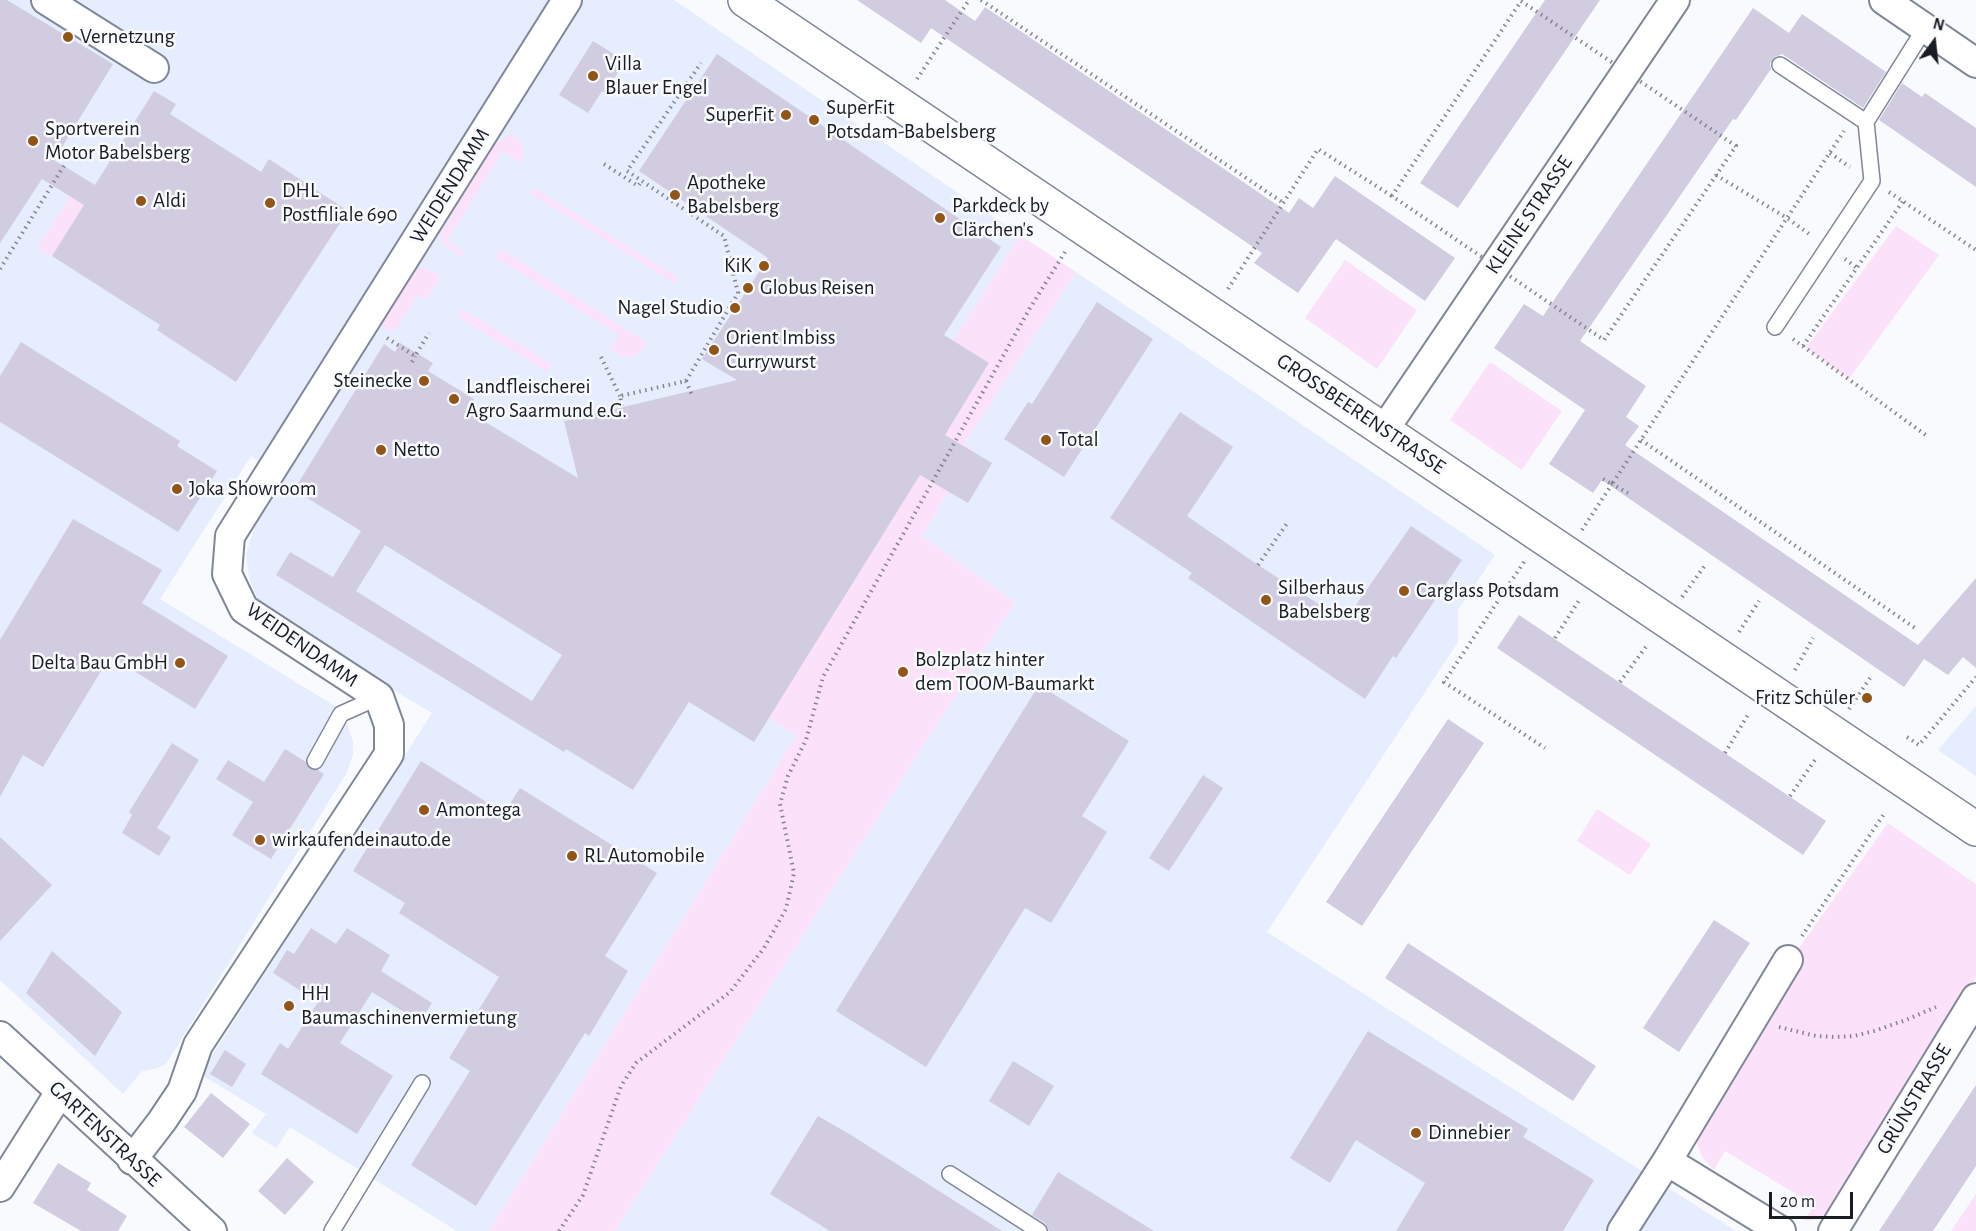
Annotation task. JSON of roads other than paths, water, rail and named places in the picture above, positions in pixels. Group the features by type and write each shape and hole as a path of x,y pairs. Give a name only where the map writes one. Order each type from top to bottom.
{"street":[{"path":"46,0 154,68"},
{"name":"WEIDENDAMM","path":"132,1160 182,1090 198,1045 389,754 389,725 379,697 244,609 227,574 230,536 567,0"},
{"name":"GROSSBEERENSTRASSE","path":"745,0 1976,829"},
{"name":"KLEINE STRASSE","path":"1384,430 1674,0"},
{"path":"1884,0 1976,63"},
{"path":"1622,1231 1667,1161 1788,960"},
{"name":"GRÜNSTRASSE","path":"1833,1231 1976,998"},
{"name":"GARTENSTRASSE","path":"0,1036 132,1160 212,1231"},
{"path":"0,1188 60,1092"},
{"path":"1667,1161 1781,1231"}],"lane":[{"path":"1860,118 1925,28"},
{"path":"1775,327 1872,181 1860,118 1780,65"},
{"path":"315,761 341,714 379,697"},
{"path":"332,1231 422,1083"},
{"path":"950,1174 1039,1231"}],"place":[{"name":"Vernetzung","path":"68,37"},
{"name":"Villa Blauer Engel","path":"593,76"},
{"name":"SuperFit","path":"786,115"},
{"name":"SuperFit Potsdam-Babelsberg","path":"814,120"},
{"name":"Sportverein Motor Babelsberg","path":"33,141"},
{"name":"Apotheke Babelsberg","path":"675,195"},
{"name":"Aldi","path":"141,201"},
{"name":"DHL Postfiliale 690","path":"270,203"},
{"name":"Parkdeck by Clärchen's","path":"940,218"},
{"name":"KiK","path":"764,266"},
{"name":"Globus Reisen","path":"748,288"},
{"name":"Nagel Studio","path":"735,308"},
{"name":"Orient Imbiss Currywurst","path":"714,350"},
{"name":"Steinecke","path":"424,381"},
{"name":"Landfleischerei Agro Saarmund e.G.","path":"454,399"},
{"name":"Total","path":"1046,440"},
{"name":"Netto","path":"381,450"},
{"name":"Joka Showroom","path":"177,489"},
{"name":"Carglass Potsdam","path":"1404,591"},
{"name":"Silberhaus Babelsberg","path":"1266,600"},
{"name":"Delta Bau GmbH","path":"180,663"},
{"name":"Bolzplatz hinter dem TOOM-Baumarkt","path":"903,672"},
{"name":"Fritz Schüler","path":"1867,698"},
{"name":"Amontega","path":"424,810"},
{"name":"wirkaufendeinauto.de","path":"260,840"},
{"name":"RL Automobile","path":"572,856"},
{"name":"HH Baumaschinenvermietung","path":"289,1006"},
{"name":"Dinnebier","path":"1416,1133"}]}
